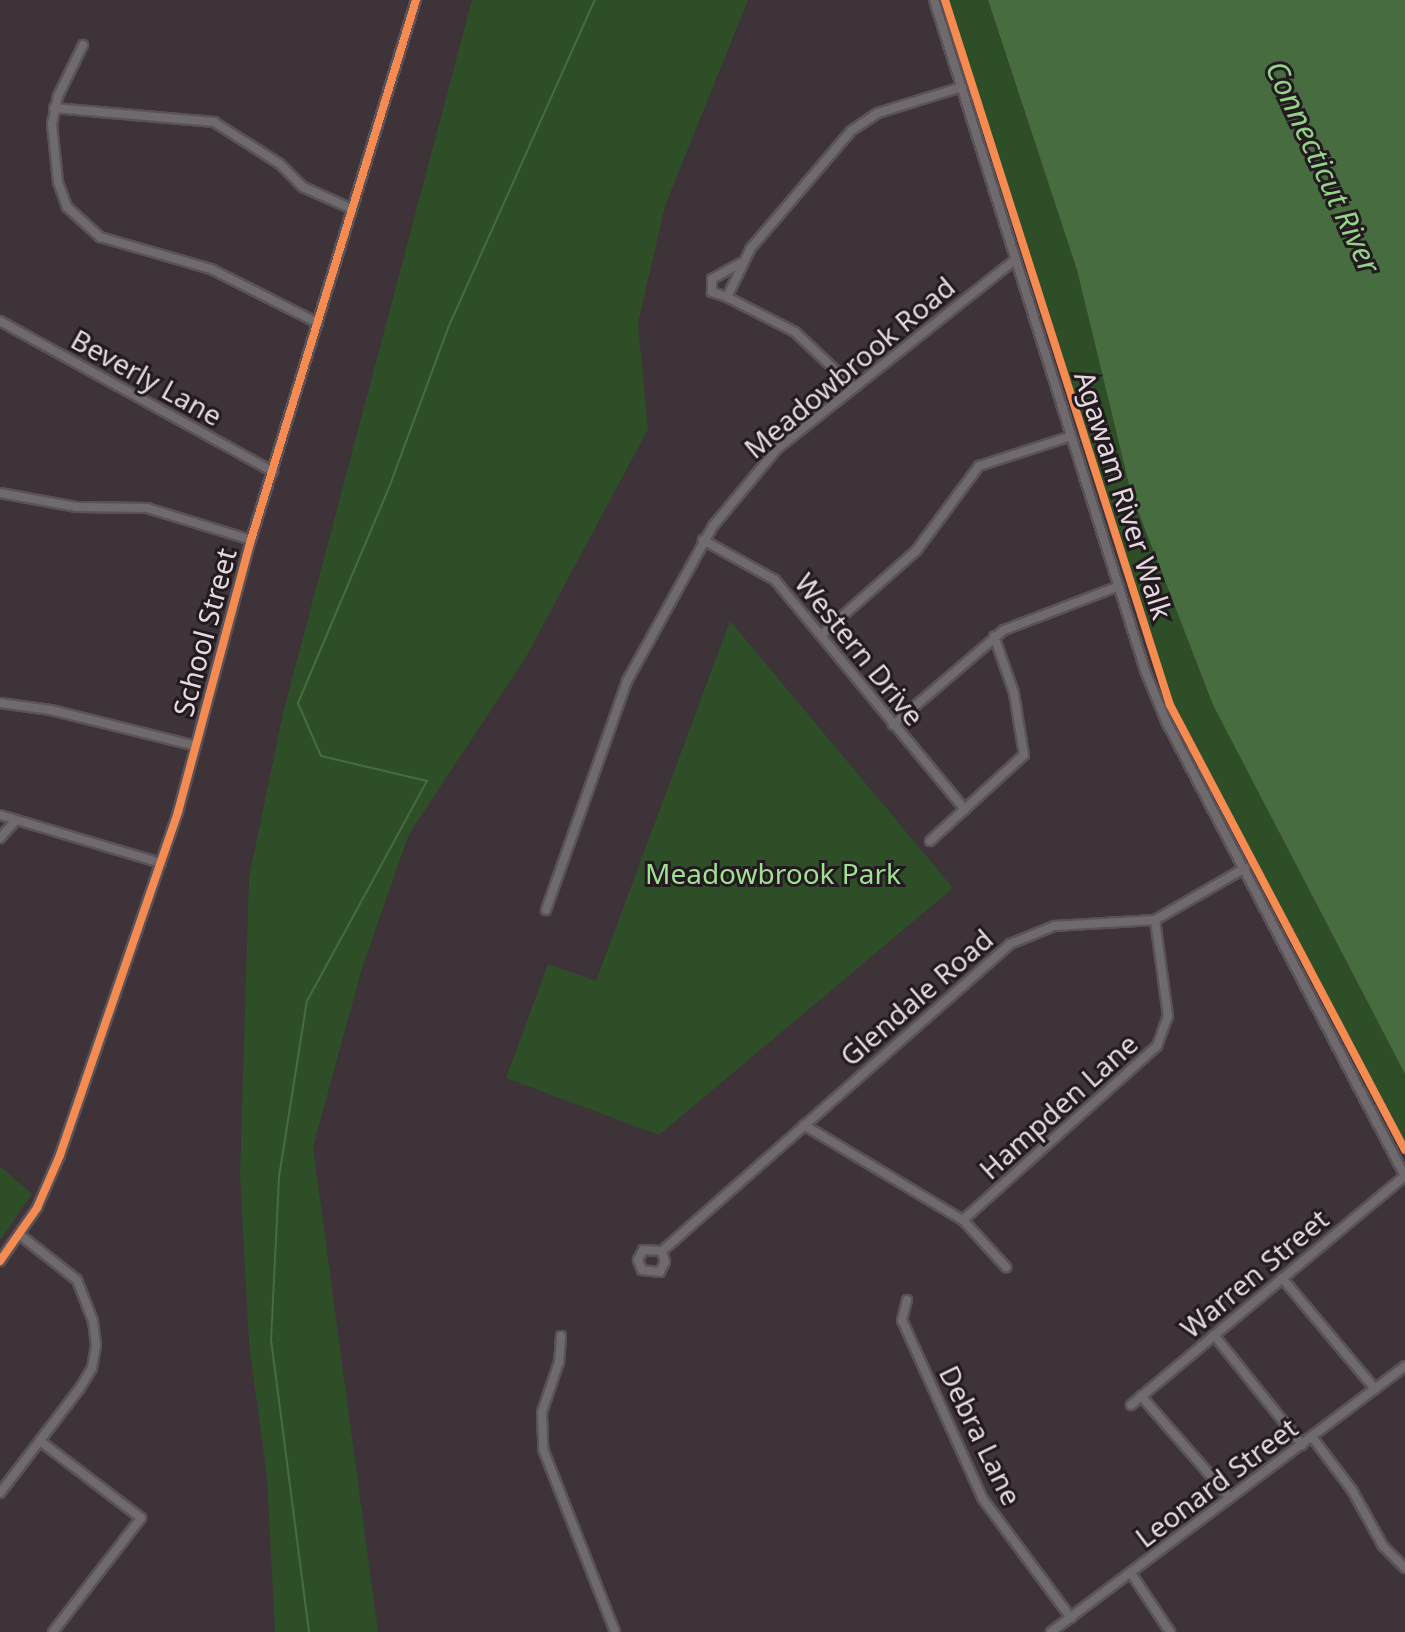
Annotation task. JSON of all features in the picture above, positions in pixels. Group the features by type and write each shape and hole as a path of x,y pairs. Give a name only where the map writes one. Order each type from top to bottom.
{"street":[{"name":"School Street","path":"0,1261 20,1235 60,1155 161,863 251,540 416,0"},
{"path":"934,0 1069,437 1166,721 1405,1176"},
{"path":"83,45 54,108 58,182 67,207 85,226 115,243 211,269 318,323"},
{"path":"727,297 742,263 856,127 905,103 962,87"},
{"path":"54,108 214,122 280,164 303,187 350,208"},
{"name":"Meadowbrook Road","path":"546,910 627,681 703,540 764,462 853,387 1015,260"},
{"path":"742,263 712,279 712,292 795,332 853,387"},
{"name":"Beverly Lane","path":"0,321 273,472"},
{"path":"821,635 916,551 979,466 1069,437"},
{"path":"0,493 76,507 147,508 251,540"},
{"name":"Western Drive","path":"703,540 775,580 965,810"},
{"path":"893,725 994,636 1119,586"},
{"path":"930,841 1024,755 1014,693 994,636"},
{"path":"0,703 51,710 196,746"},
{"path":"0,815 161,863"},
{"path":"0,838 16,820"},
{"name":"Glendale Road","path":"662,1251 1021,937 1067,924 1155,920 1245,868"},
{"name":"Hampden Lane","path":"963,1220 1157,1046 1168,1016 1155,920"},
{"path":"804,1125 963,1220 1006,1267"},
{"name":"Warren Street","path":"1131,1405 1405,1176"},
{"path":"0,1493 86,1378 96,1345 93,1321 77,1280 20,1235"},
{"path":"1282,1278 1375,1389"},
{"name":"Debra Lane","path":"907,1300 902,1320 983,1499 1071,1618"},
{"path":"1214,1335 1302,1445"},
{"path":"561,1336 559,1362 542,1412 543,1449 615,1632"},
{"name":"Leonard Street","path":"1051,1632 1405,1366"},
{"path":"1141,1396 1230,1498"},
{"path":"1312,1437 1352,1490 1383,1546 1405,1568"},
{"path":"40,1441 141,1518 53,1632"},
{"path":"1131,1573 1170,1632"}],"green space":[{"path":"472,0 748,0 665,206 638,323 648,429 526,657 409,834 362,968 313,1147 378,1632 275,1632 267,1477 249,1344 240,1174 249,878 283,713"},
{"path":"942,0 988,0 1077,270 1131,493 1213,705 1405,1074 1405,1155 1168,705"},
{"name":"Meadowbrook Park","path":"730,621 953,888 659,1135 506,1078 548,964 596,981"},
{"path":"0,1166 32,1194 0,1240"}],"water":[{"name":"Connecticut River","path":"988,0 1405,0 1405,1074 1213,705 1131,493 1077,270"}],"waterway":[{"path":"309,1632 271,1341 279,1177 307,1001 427,781 321,756 298,703 390,485 448,328 595,0"}],"cycle path":[{"path":"0,1261 37,1208 60,1155 178,812 251,540 416,0"},
{"name":"Agawam River Walk","path":"945,0 1170,705 1405,1150"}]}
